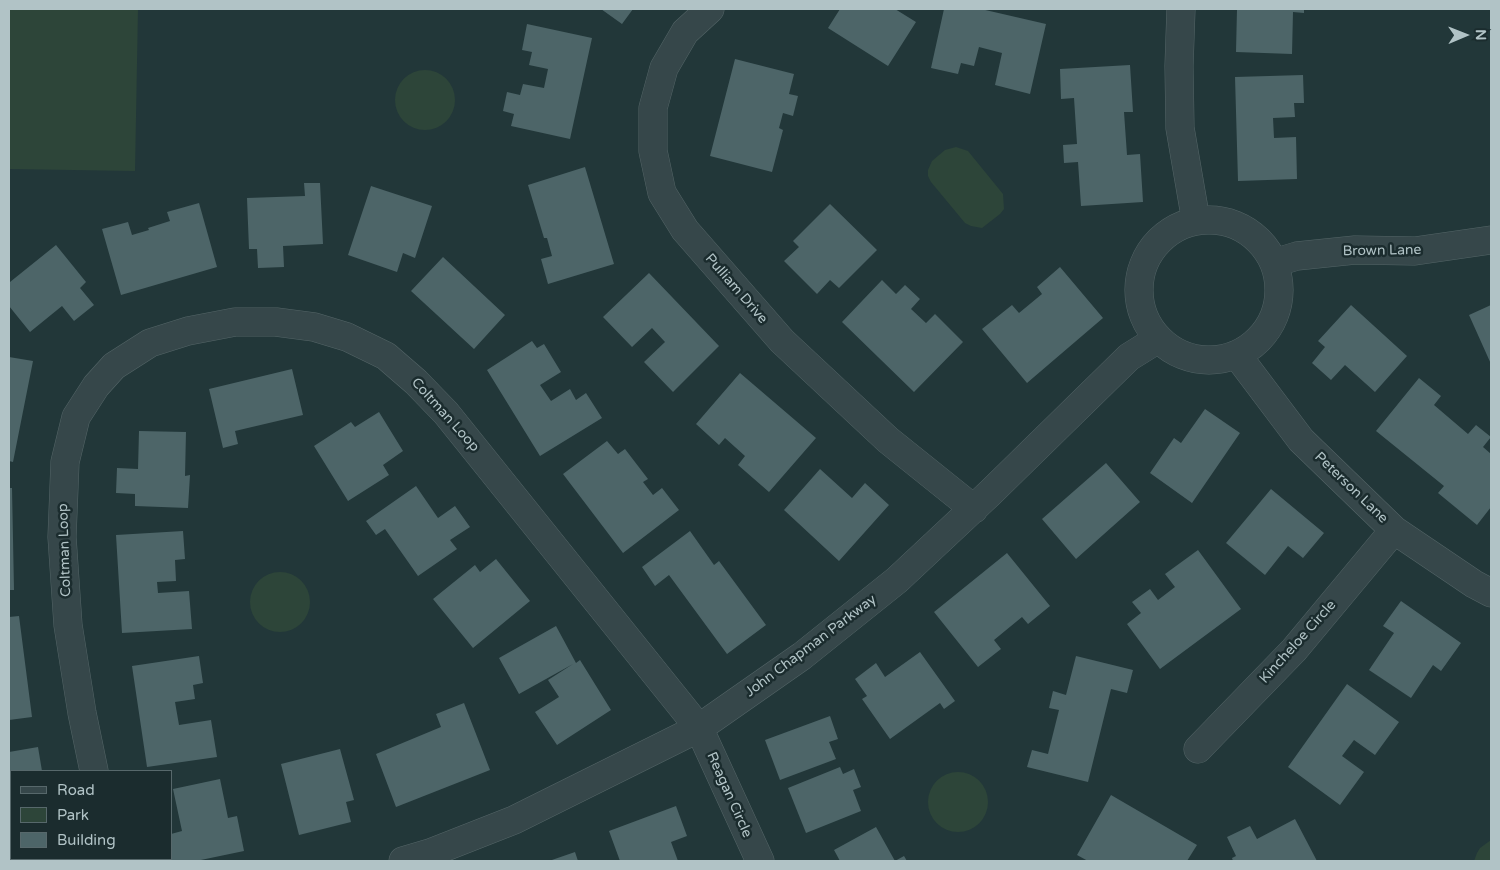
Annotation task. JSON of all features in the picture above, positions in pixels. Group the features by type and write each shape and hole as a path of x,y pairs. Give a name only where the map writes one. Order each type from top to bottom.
{"street":[{"name":"Pulliam Drive","path":"710,9 685,32 664,68 653,108 653,151 662,193 685,230 782,341 888,440 974,509"},
{"path":"1181,9 1179,66 1180,128 1196,221"},
{"path":"1211,219 1235,225 1264,246 1274,262 1279,287 1275,314 1263,335 1237,355 1212,361 1188,357 1158,338 1146,323 1139,300 1142,270 1153,248 1173,229 1196,221 1211,219"},
{"name":"Brown Lane","path":"1274,262 1297,256 1355,250 1415,252 1491,240"},
{"name":"Coltman Loop","path":"94,770 82,713 68,625 62,537 65,462 76,417 96,386 114,366 150,342 235,322 276,322 314,327 347,337 386,356 416,382 446,413 699,728"},
{"name":"John Chapman Parkway","path":"403,861 430,853 514,820 699,728 802,656 883,592 974,509 1130,357 1158,338"},
{"name":"Peterson Lane","path":"1237,355 1301,440 1394,530 1474,584 1491,593"},
{"name":"Kincheloe Circle","path":"1198,749 1294,650 1394,530"},
{"name":"Reagan Circle","path":"699,728 760,861"}],"green space":[{"path":"9,9 138,9 135,171 9,169"},
{"path":"425,70 441,75 446,79 450,84 455,100 450,116 446,121 441,125 425,130 409,125 404,121 400,116 395,100 400,84 404,79 409,75"},
{"path":"956,147 968,151 1003,194 1004,209 982,228 965,223 928,176 928,170 932,161 945,150"},
{"path":"280,572 296,577 301,581 305,586 310,602 305,618 301,623 296,627 280,632 264,627 259,623 255,618 250,602 255,586 259,581 264,577"},
{"path":"958,772 974,777 979,781 983,786 988,802 983,818 979,823 974,827 958,832 942,827 937,823 933,818 928,802 933,786 937,781 942,777"},
{"path":"1491,840 1491,861 1474,861 1480,848"}],"building":[{"path":"601,9 633,9 622,24"},
{"path":"840,9 895,9 916,22 888,66 828,28"},
{"path":"944,9 981,9 1046,24 1030,94 995,85 1002,53 979,47 974,66 961,63 958,74 931,68"},
{"path":"1237,9 1304,9 1304,13 1293,12 1292,54 1236,52"},
{"path":"527,24 592,38 570,139 511,126 514,114 503,111 507,92 520,95 523,84 544,88 548,69 529,65 532,52 522,50"},
{"path":"735,59 794,74 789,94 798,96 793,116 783,113 779,128 783,130 772,172 710,156"},
{"path":"1130,65 1133,112 1124,112 1127,155 1140,154 1143,202 1081,206 1078,162 1064,163 1063,145 1077,144 1074,98 1061,99 1060,69"},
{"path":"1303,75 1304,103 1294,103 1295,117 1273,118 1274,138 1296,137 1297,179 1238,181 1235,77"},
{"path":"585,167 614,264 548,284 541,259 552,256 547,238 544,238 528,185"},
{"path":"304,183 320,183 323,244 283,246 284,267 258,268 257,249 249,249 247,198 305,196"},
{"path":"371,186 432,206 415,258 403,253 397,272 348,255"},
{"path":"199,203 217,267 121,295 102,229 128,222 132,235 170,221 167,212"},
{"path":"830,204 877,250 839,288 830,280 817,294 784,261 799,247 793,241"},
{"path":"56,245 86,282 80,288 94,305 74,321 62,306 30,332 9,306 9,281"},
{"path":"443,257 505,315 474,349 411,291"},
{"path":"1060,267 1103,318 1027,383 982,329 1012,305 1019,313 1042,294 1037,287"},
{"path":"649,273 719,346 673,392 644,362 665,342 652,328 632,347 603,317"},
{"path":"882,280 896,294 905,285 920,299 911,309 926,323 935,314 963,342 914,392 842,322"},
{"path":"1351,305 1407,356 1375,392 1345,365 1331,380 1312,363 1325,347 1318,341"},
{"path":"1491,305 1491,364 1469,315"},
{"path":"532,341 537,348 544,344 561,372 540,385 551,401 570,389 576,400 586,393 602,418 540,456 487,370"},
{"path":"9,357 33,361 13,462 9,461"},
{"path":"292,369 303,415 235,431 238,444 223,448 209,389"},
{"path":"740,373 816,438 769,492 738,465 745,456 725,438 719,445 696,424"},
{"path":"1419,378 1441,396 1434,405 1468,434 1476,425 1491,437 1483,447 1491,454 1491,507 1477,525 1438,493 1444,486 1376,431"},
{"path":"1205,409 1240,433 1192,503 1150,473 1174,438 1181,443"},
{"path":"379,412 403,451 383,465 389,475 348,501 314,446 351,422 355,427"},
{"path":"139,431 186,432 185,476 190,475 188,508 135,506 135,494 116,493 117,468 138,469"},
{"path":"607,441 618,454 625,449 648,479 643,482 653,495 662,488 679,510 623,553 563,474"},
{"path":"1106,463 1140,502 1076,559 1042,519"},
{"path":"820,469 852,498 865,483 889,505 839,561 784,510"},
{"path":"416,486 438,518 455,506 470,527 450,540 457,549 418,576 385,529 376,535 366,521"},
{"path":"9,488 12,488 14,590 9,590"},
{"path":"1271,489 1324,533 1303,558 1288,546 1265,575 1226,543"},
{"path":"183,531 185,559 175,560 176,581 157,582 158,593 189,591 192,629 122,633 116,535"},
{"path":"690,531 714,565 719,561 766,625 727,654 669,575 655,586 642,567"},
{"path":"1198,550 1241,609 1160,669 1127,624 1141,613 1132,602 1150,589 1158,600 1175,587 1165,574"},
{"path":"1007,553 1050,606 1028,624 1022,617 994,640 1001,649 978,667 934,612"},
{"path":"496,559 530,601 473,648 433,599 475,565 480,572"},
{"path":"1401,601 1461,643 1441,671 1433,665 1411,698 1369,670 1394,633 1383,626"},
{"path":"19,616 32,717 9,720 9,617"},
{"path":"556,626 576,663 580,660 611,710 557,745 535,712 559,697 548,680 573,664 519,694 499,658"},
{"path":"920,652 955,701 944,709 940,703 890,739 862,699 867,696 855,679 876,663 885,677"},
{"path":"199,656 203,683 193,685 195,699 175,702 179,725 211,720 217,757 147,767 132,666"},
{"path":"1076,656 1133,670 1127,693 1111,689 1088,782 1027,767 1032,750 1048,754 1059,710 1049,708 1053,691 1066,695"},
{"path":"1347,684 1399,722 1375,755 1354,740 1342,756 1364,772 1340,805 1288,767"},
{"path":"464,703 490,770 396,807 376,754 441,727 436,714"},
{"path":"830,716 838,739 829,742 836,759 780,780 765,740"},
{"path":"38,747 42,770 10,770 10,860 64,861 9,861 9,752"},
{"path":"340,749 354,800 346,802 351,822 299,835 281,764"},
{"path":"840,767 843,774 854,769 861,787 853,790 861,811 806,833 788,788"},
{"path":"220,779 228,818 237,816 244,851 196,861 171,861 172,834 182,831 173,789"},
{"path":"1111,795 1197,845 1187,861 1088,861 1077,855"},
{"path":"676,806 687,836 671,842 678,861 620,861 609,831"},
{"path":"1295,819 1317,861 1233,861 1232,858 1236,856 1227,837 1250,826 1257,839"},
{"path":"876,827 895,861 840,861 834,850"},
{"path":"575,852 578,861 549,861"},
{"path":"904,856 907,861 895,861"}]}
